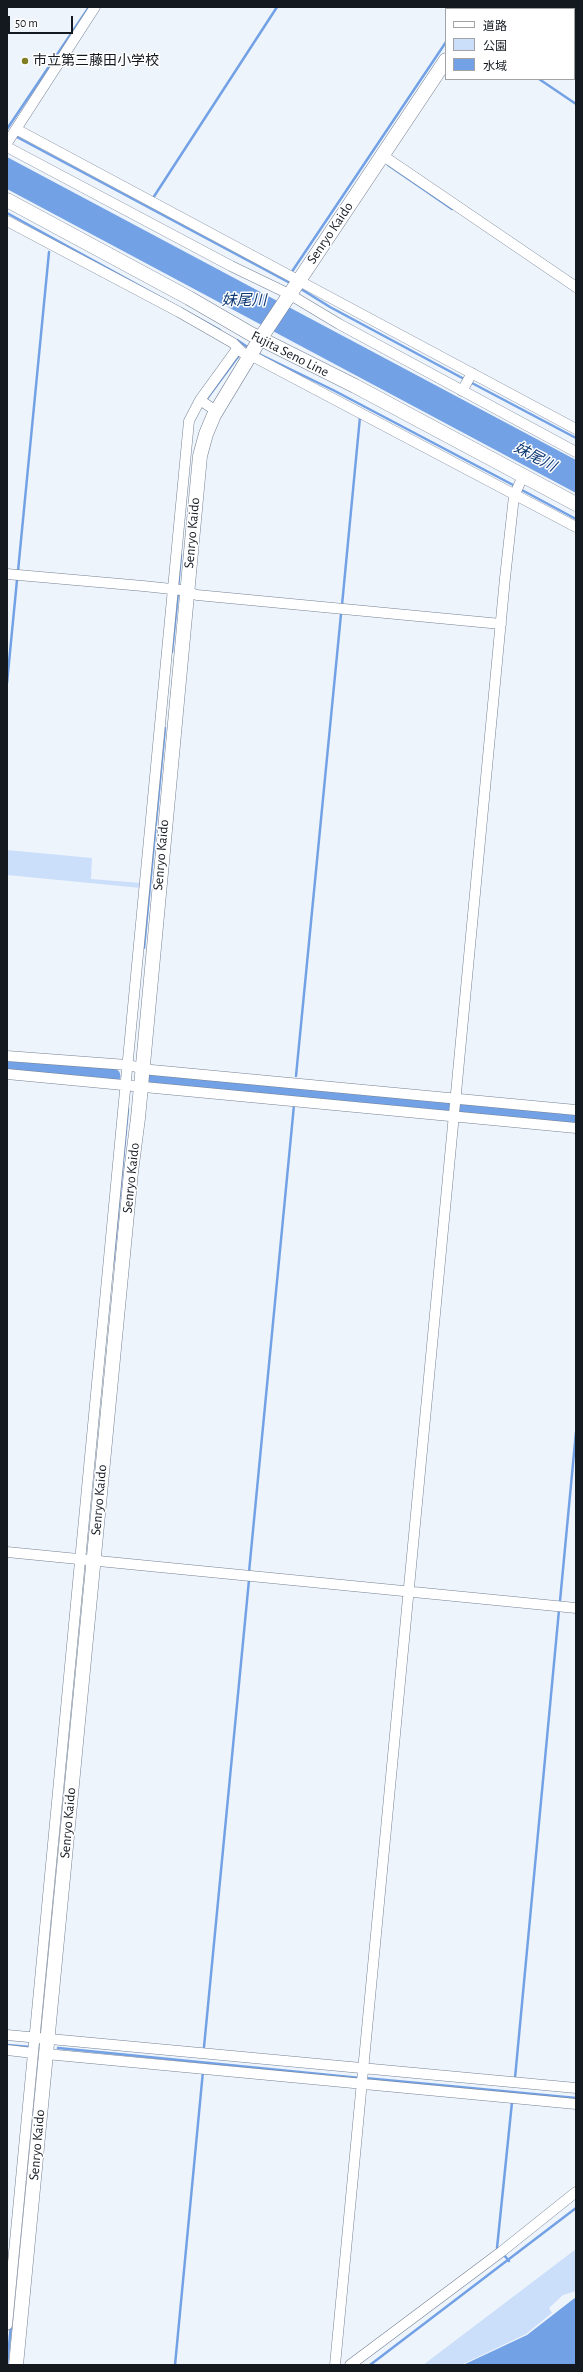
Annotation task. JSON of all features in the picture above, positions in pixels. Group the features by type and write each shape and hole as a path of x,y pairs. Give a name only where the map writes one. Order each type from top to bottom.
{"street":[{"path":"11,132 95,7"},
{"name":"Senryo Kaido","path":"16,2365 41,2038 86,1560 142,1068 179,590 200,456 206,434 206,404 263,336 287,297 445,61"},
{"path":"11,132 294,278"},
{"path":"11,132 231,266 287,297 339,324 576,429"},
{"path":"382,155 576,288"},
{"name":"Fujita Seno Line","path":"7,200 355,386 518,486 576,504"},
{"path":"7,221 179,312 233,343 240,351 206,404 189,421 179,590 127,1065 86,1560"},
{"path":"305,284 467,382 576,452"},
{"path":"256,358 518,486 576,527"},
{"path":"335,2365 501,624 518,486"},
{"path":"7,574 179,590 197,595 501,624"},
{"path":"7,1056 127,1065 142,1068 299,1085 456,1108 576,1128"},
{"path":"7,1074 298,1099 456,1108 576,1110"},
{"path":"298,1099 299,1085"},
{"path":"7,1552 576,1608"},
{"path":"7,2035 41,2038 206,2064 576,2104"},
{"path":"7,2050 206,2064 362,2080 576,2088"},
{"path":"7,2325 40,2053"},
{"path":"350,2365 495,2257 576,2192"}],"green space":[{"path":"7,850 92,858 91,879 141,883 141,888 7,875"},
{"path":"576,2249 576,2291 563,2295 549,2308 552,2313 526,2334 461,2365 423,2365"}],"water":[{"name":"妹尾川","path":"7,157 576,460 576,493 7,189"},
{"path":"576,2297 576,2365 463,2365 527,2335"}],"waterway":[{"path":"7,129 89,7"},
{"path":"153,198 277,7"},
{"path":"291,273 445,43"},
{"path":"540,80 576,104"},
{"path":"15,136 290,283"},
{"path":"388,165 452,209"},
{"path":"7,213 220,330"},
{"path":"18,571 49,252"},
{"path":"301,289 330,307 466,380"},
{"path":"237,340 249,348"},
{"path":"257,353 333,390 515,486"},
{"path":"206,400 240,354"},
{"path":"470,382 576,438"},
{"path":"342,605 360,417"},
{"path":"520,489 576,519"},
{"path":"178,588 181,555"},
{"path":"7,683 17,580"},
{"path":"172,652 178,593"},
{"path":"296,1076 341,614"},
{"path":"144,948 165,728"},
{"path":"7,1068 113,1076"},
{"path":"153,1079 576,1121"},
{"path":"294,1097 295,1089"},
{"path":"249,1572 294,1105"},
{"path":"113,1264 128,1109"},
{"path":"560,1601 576,1432"},
{"path":"204,2047 249,1580"},
{"path":"515,2078 559,1610"},
{"path":"7,2045 30,2047"},
{"path":"58,2048 360,2078"},
{"path":"175,2365 203,2071"},
{"path":"365,2078 576,2098"},
{"path":"499,2250 497,2248 512,2102"},
{"path":"370,2365 576,2208"},
{"path":"504,2255 509,2261"},
{"path":"7,2365 11,2326"}],"place":[{"name":"市立第三藤田小学校","path":"25,61"}]}
